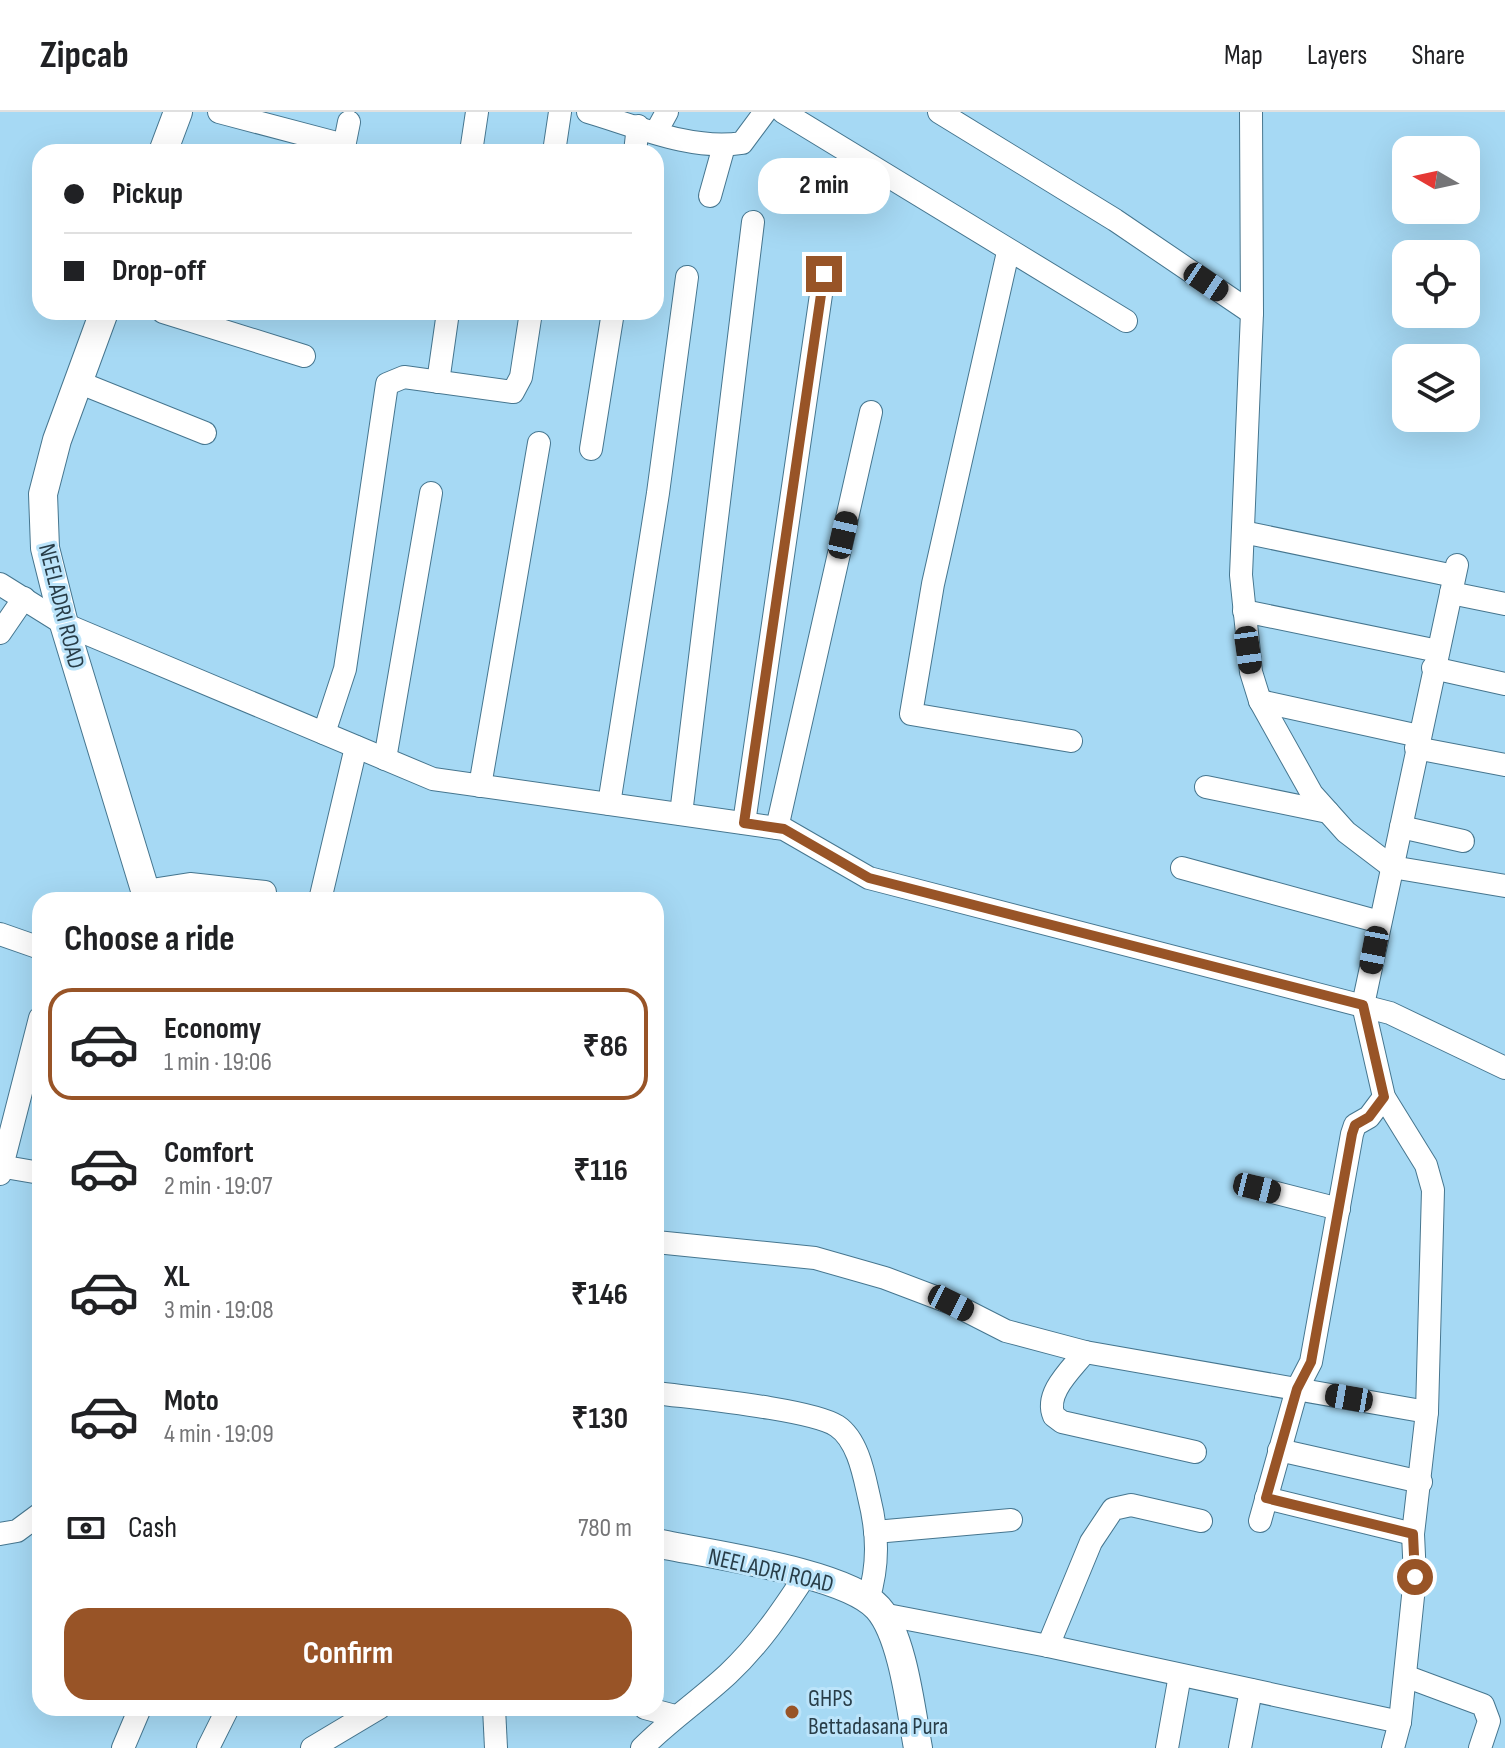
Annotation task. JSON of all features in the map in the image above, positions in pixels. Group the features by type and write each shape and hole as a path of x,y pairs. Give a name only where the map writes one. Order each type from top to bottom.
{"main road":[{"path":"166,144 178,112"},
{"name":"NEELADRI ROAD","path":"101,320 43,494 45,548 64,624 146,892"},
{"name":"NEELADRI ROAD","path":"664,1545 838,1583 875,1607"},
{"path":"875,1607 900,1656 918,1748"}],"street":[{"path":"219,112 327,144"},
{"path":"472,144 477,112"},
{"path":"555,144 560,112"},
{"path":"588,112 724,146 742,143 765,112"},
{"path":"639,144 647,129 667,112"},
{"path":"783,112 1008,252 1126,321"},
{"path":"939,112 1115,220 1252,313"},
{"path":"1251,112 1252,313 1241,575 1251,672 1260,701 1296,769 1328,812 1346,832 1392,867 1505,886"},
{"path":"345,144 349,122"},
{"path":"710,196 724,146"},
{"path":"681,814 753,222"},
{"path":"1008,252 933,584 911,714 1071,741"},
{"path":"744,823 824,274"},
{"path":"609,804 658,493 687,277"},
{"path":"189,320 304,356"},
{"path":"438,382 447,320"},
{"path":"324,733 336,706 345,669 383,394 394,378 513,392 521,377 530,320"},
{"path":"591,449 612,320"},
{"path":"78,382 205,433"},
{"path":"777,828 871,412"},
{"path":"480,786 539,443"},
{"path":"385,759 431,493"},
{"path":"1243,532 1454,578 1505,604"},
{"path":"1393,1748 1400,1722 1405,1676 1415,1577 1413,1534 1427,1412 1433,1190 1426,1165 1384,1097 1363,1005 1454,578"},
{"path":"0,584 64,624 433,779 777,828 869,878 1390,1013 1505,1068"},
{"path":"0,633 24,598"},
{"path":"1244,611 1436,660 1505,684"},
{"path":"1260,701 1505,765"},
{"path":"322,892 356,747"},
{"path":"1206,787 1328,812"},
{"path":"1401,827 1463,841"},
{"path":"1182,868 1380,922"},
{"path":"161,892 190,884 265,892"},
{"path":"0,934 32,945"},
{"path":"32,1049 1,1169 32,1172"},
{"path":"1260,1521 1297,1389 1311,1362 1355,1125 1369,1117 1384,1097"},
{"path":"1257,1188 1339,1209"},
{"path":"664,1243 815,1258 885,1278 951,1303 1006,1331 1085,1352 1427,1412"},
{"path":"1085,1352 1056,1390 1051,1401 1054,1416 1062,1422 1195,1452"},
{"path":"664,1394 798,1414 837,1426 854,1446 875,1532 875,1607 1400,1722"},
{"path":"1279,1450 1421,1482"},
{"path":"1266,1498 1413,1534"},
{"path":"1048,1646 1091,1542 1113,1509 1131,1505 1201,1521"},
{"path":"0,1534 17,1531 32,1520"},
{"path":"875,1532 1011,1520"},
{"path":"642,1748 675,1716 727,1675 772,1626 805,1576"},
{"path":"1167,1748 1180,1675"},
{"path":"1405,1676 1483,1705 1489,1721 1480,1748"},
{"path":"1240,1748 1251,1690"},
{"path":"664,1713 675,1716"},
{"path":"123,1748 137,1716"},
{"path":"208,1748 224,1716"},
{"path":"315,1747 366,1716"},
{"path":"494,1716 496,1748"}],"place":[{"name":"GHPS Bettadasana Pura","path":"792,1712"}],"route":[{"path":"824,274 744,823 784,829 869,878 1363,1005 1384,1097 1369,1117 1355,1125 1352,1134 1311,1362 1297,1389 1266,1498 1413,1534 1415,1577"}]}
